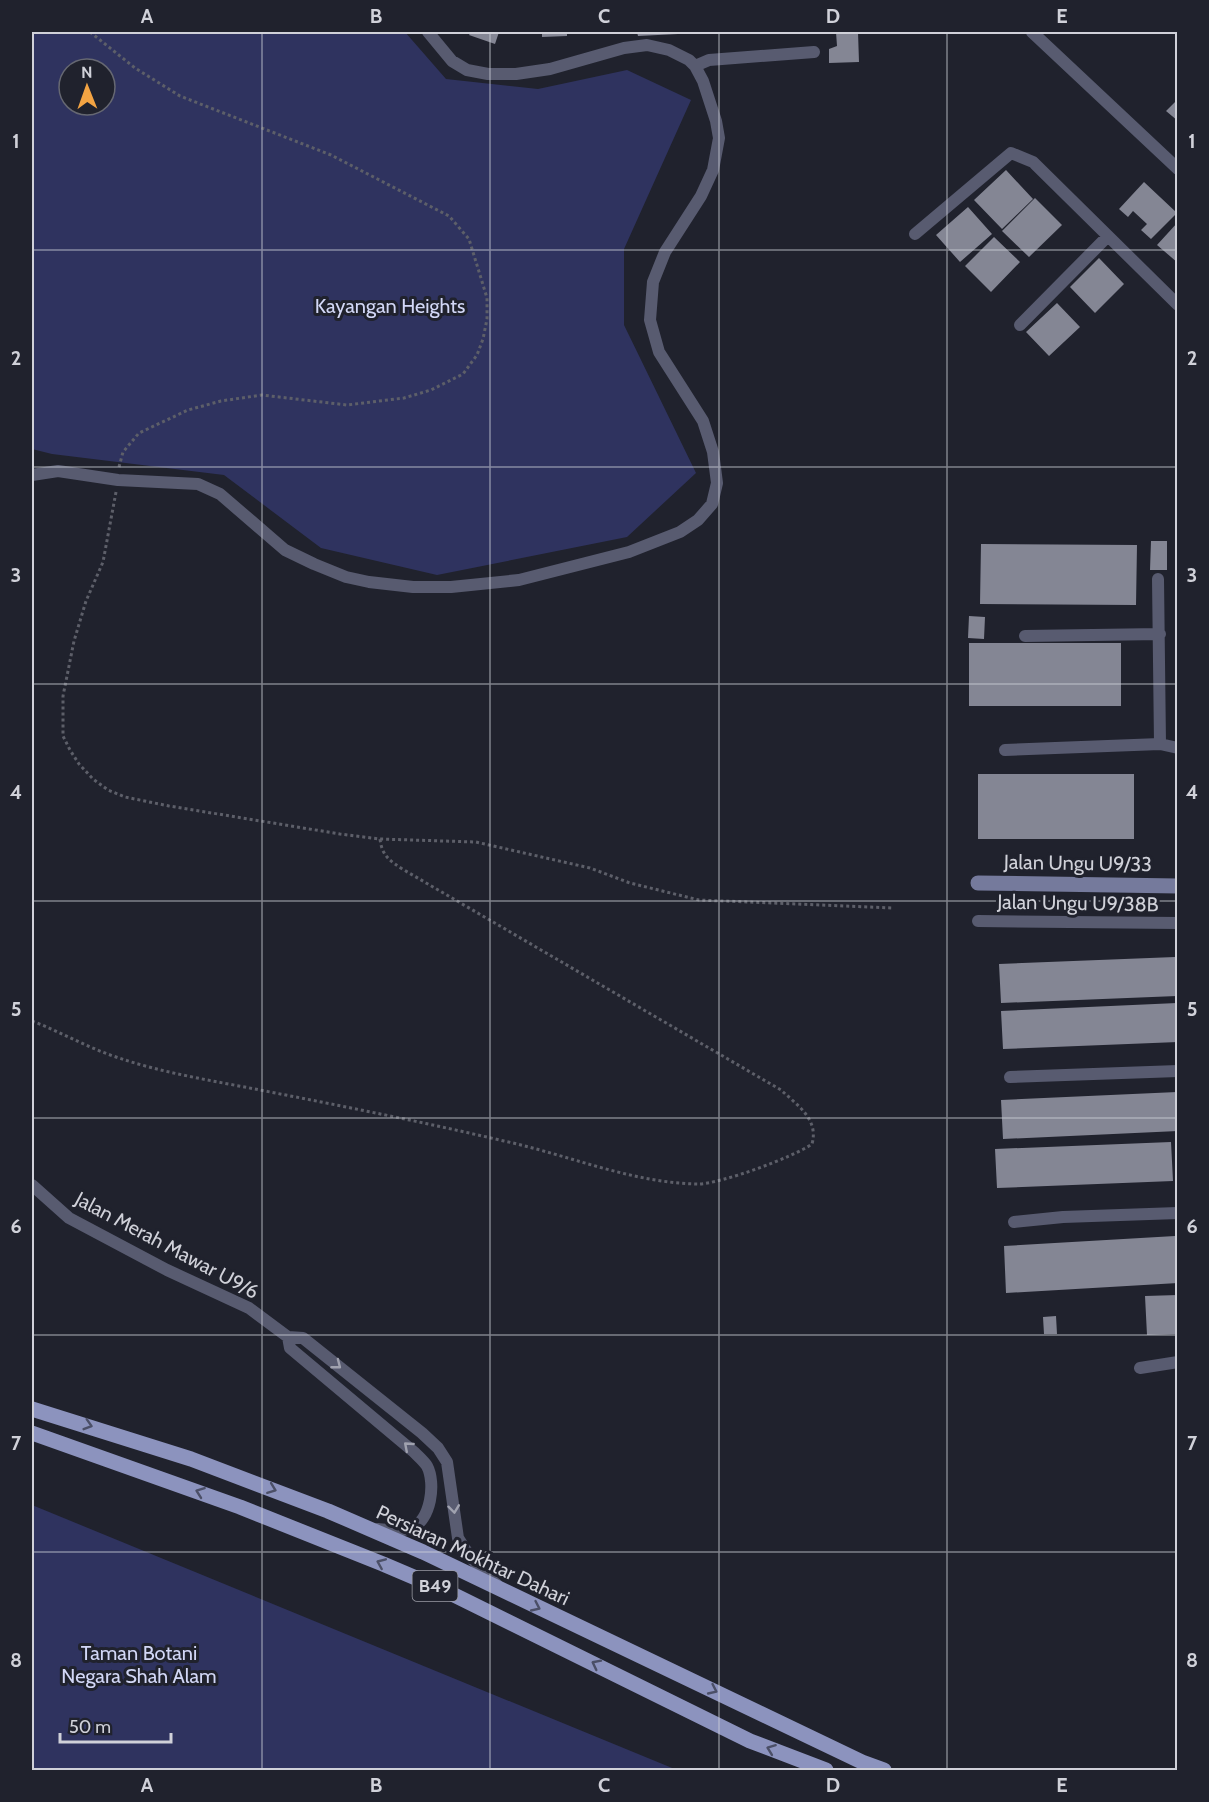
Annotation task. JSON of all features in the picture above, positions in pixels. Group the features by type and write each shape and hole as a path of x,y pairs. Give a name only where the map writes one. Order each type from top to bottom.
{"main road":[{"name":"Persiaran Mokhtar Dahari","path":"32,1408 191,1459 328,1511 423,1551 862,1762 884,1770"},
{"name":"B49","path":"32,1433 240,1507 383,1564 444,1590 750,1741 826,1770"}],"street":[{"path":"32,475 58,471 118,480 198,484 220,494 285,550 314,564 346,577 413,587 452,587 519,580 629,552 680,532 698,520 712,504 717,483 713,452 703,421 659,352 650,320 653,282 665,252 701,196 713,170 719,138 703,81 695,66 689,60 669,50 647,45 624,48 549,69 516,74 488,74 467,70 452,61 428,32"},
{"path":"1032,32 1178,169"},
{"path":"695,66 709,60 814,52"},
{"path":"915,234 1011,153 1033,162 1178,305"},
{"path":"1020,325 1108,236"},
{"path":"1158,579 1160,744"},
{"path":"1025,636 1160,634"},
{"path":"1005,750 1160,744 1178,748"},
{"name":"Jalan Ungu U9/33","path":"978,883 1178,886"},
{"name":"Jalan Ungu U9/38B","path":"978,921 1178,923"},
{"path":"1010,1077 1178,1071"},
{"name":"Jalan Merah Mawar U9/6","path":"32,1185 69,1218 168,1270 249,1308 288,1337 303,1338 380,1398 438,1448 447,1462 458,1538 470,1557 501,1590"},
{"path":"1014,1222 1063,1217 1178,1213"},
{"name":"Jalan Merah Mawar U9/6","path":"288,1337 290,1348 414,1452 428,1467 431,1488 429,1506 423,1519 412,1528 395,1531 367,1528"},
{"path":"1140,1368 1178,1362"}],"path":[{"path":"90,32 135,68 180,96 331,155 449,216 469,239 487,298 487,319 477,355 463,374 431,390 404,398 347,405 262,395 221,401 188,410 139,433 123,452 103,562 86,601 74,642 63,696 63,736 79,764 93,779 108,790 124,797 340,834 380,839 476,842 590,868 630,883 699,900 894,908"},
{"path":"32,1021 120,1059 205,1079 507,1141 599,1167 664,1182 701,1184 800,1153 812,1144 815,1133 811,1121 802,1109 780,1090 404,870 388,859 381,850 380,839"}],"green space":[{"name":"Kayangan Heights","path":"32,32 405,32 446,79 538,89 627,70 691,100 624,249 624,325 696,473 627,537 437,575 321,548 224,475 52,454 32,449"},
{"name":"Taman Botani Negara Shah Alam","path":"32,1505 677,1770 32,1770"}],"building":[{"path":"471,32 499,32 495,44 469,35"},
{"path":"542,32 567,32 567,36 542,37"},
{"path":"637,32 678,32 678,34 638,36"},
{"path":"836,32 858,32 859,62 829,63 829,49 837,46"},
{"path":"1178,99 1178,121 1166,111"},
{"path":"1006,170 1033,199 1002,229 974,200"},
{"path":"1144,182 1177,213 1151,239 1141,230 1147,224 1133,211 1128,217 1119,209"},
{"path":"1035,198 1062,225 1029,257 1002,231"},
{"path":"968,207 992,234 960,262 936,235"},
{"path":"1178,222 1178,263 1157,245"},
{"path":"994,237 1020,262 991,292 965,266"},
{"path":"1099,258 1124,284 1095,313 1070,287"},
{"path":"1057,303 1080,327 1049,356 1026,332"},
{"path":"1151,541 1167,541 1167,570 1150,570"},
{"path":"981,544 1137,545 1136,605 980,604"},
{"path":"969,616 985,617 984,639 968,638"},
{"path":"969,643 1121,643 1121,706 969,706"},
{"path":"978,774 1134,774 1134,839 978,839"},
{"path":"1175,957 1177,996 1001,1003 999,964"},
{"path":"1177,1003 1178,1042 1003,1049 1001,1011"},
{"path":"1177,1092 1178,1131 1003,1139 1001,1100"},
{"path":"1171,1142 1173,1181 997,1188 995,1149"},
{"path":"1175,1236 1178,1283 1006,1293 1004,1246"},
{"path":"1178,1295 1178,1334 1147,1335 1145,1296"},
{"path":"1056,1316 1057,1334 1044,1334 1043,1317"}]}
